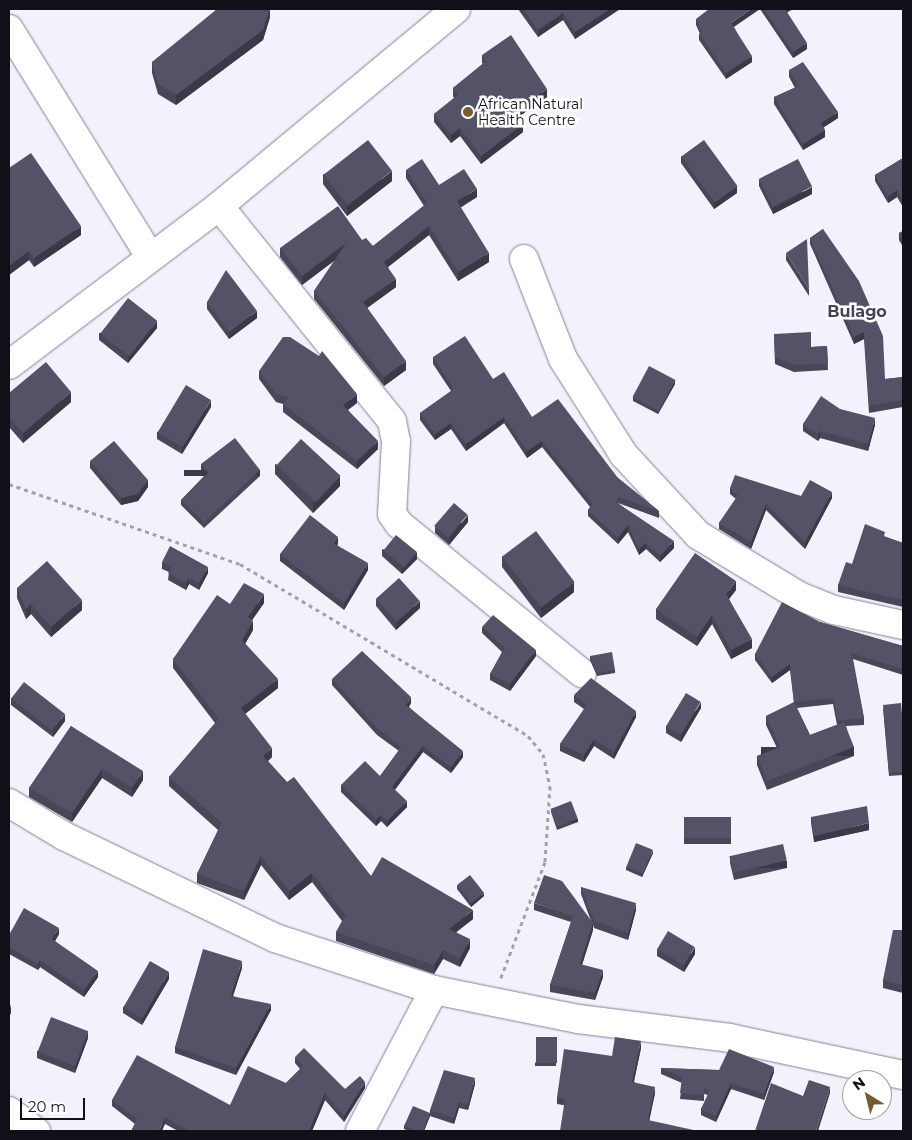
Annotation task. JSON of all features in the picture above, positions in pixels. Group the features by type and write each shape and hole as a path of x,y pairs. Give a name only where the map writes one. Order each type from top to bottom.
{"street":[{"path":"9,365 150,255 219,206 456,9"},
{"path":"9,29 150,255"},
{"path":"219,206 392,421 396,440 392,514 399,524 582,673"},
{"path":"524,259 563,359 624,456 698,535 799,596 834,610 903,625"},
{"path":"9,803 64,836 274,938 434,990 490,1004 730,1038 903,1075"},
{"path":"360,1131 434,990"},
{"path":"9,1111 36,1131"}],"path":[{"path":"9,484 240,564 528,736 543,754 550,786 545,862 490,1004"}],"building":[{"path":"217,9 270,9 263,30 176,95 158,84 152,62"},
{"path":"523,9 610,9 575,32 563,13 538,30"},
{"path":"709,9 751,9 731,23 752,56 726,73 699,34 702,32 696,19"},
{"path":"764,9 785,9 807,43 793,52"},
{"path":"511,35 547,89 514,112 523,124 481,156 460,128 451,135 434,114 458,95 453,88 486,61 482,55"},
{"path":"803,62 838,112 821,123 825,130 803,144 774,97 798,86 789,70"},
{"path":"368,140 392,171 348,205 324,174"},
{"path":"704,140 738,186 715,203 681,156"},
{"path":"31,153 81,226 34,258 29,251 9,266 9,168"},
{"path":"903,158 903,200 897,190 888,196 875,175"},
{"path":"422,159 439,185 464,169 477,189 457,201 489,253 458,272 429,226 384,262 396,279 363,302 406,361 384,377 314,291 346,243 302,276 280,248 338,206 362,240 366,238 373,246 427,203 406,170"},
{"path":"798,159 812,187 773,207 759,179"},
{"path":"823,229 859,281 883,336 885,379 903,377 903,400 869,406 864,332 854,337 810,238"},
{"path":"903,231 903,241 899,233"},
{"path":"807,239 809,289 786,253"},
{"path":"226,270 257,311 229,332 207,302"},
{"path":"128,298 157,321 129,356 100,333"},
{"path":"811,332 811,347 827,346 828,364 794,365 775,357 774,334"},
{"path":"465,336 493,379 504,372 532,417 558,399 618,478 659,511 618,497 616,502 674,541 660,556 646,543 639,549 628,525 618,538 588,510 593,504 542,441 527,451 504,417 466,444 451,423 435,434 420,413 454,389 433,357"},
{"path":"283,337 290,337 319,356 322,351 357,394 343,405 378,441 357,461 283,404 288,397 276,394 259,371"},
{"path":"46,362 71,392 23,433 9,417 9,393"},
{"path":"649,366 675,380 659,411 633,397"},
{"path":"186,385 211,400 183,447 158,432"},
{"path":"821,396 840,409 875,418 868,444 820,431 818,434 803,424"},
{"path":"235,438 260,470 204,522 181,500 208,473 201,464"},
{"path":"301,439 340,476 316,502 276,465"},
{"path":"114,441 148,480 138,494 121,498 90,461"},
{"path":"735,475 801,496 810,480 832,492 805,542 766,504 751,542 719,523 738,495 730,488"},
{"path":"454,503 468,515 448,537 434,526"},
{"path":"310,515 338,537 333,543 368,563 344,603 280,554"},
{"path":"865,524 885,532 884,536 903,543 903,600 838,585 846,562 852,564"},
{"path":"536,531 575,582 541,607 502,556"},
{"path":"396,535 417,552 404,568 383,551"},
{"path":"170,546 208,567 199,583 189,578 186,583 168,573 171,567 162,562"},
{"path":"695,553 736,581 726,594 752,639 731,650 712,615 697,637 656,609"},
{"path":"47,561 82,600 51,627 31,604 26,609 17,588"},
{"path":"399,578 420,601 397,622 376,599"},
{"path":"244,583 264,594 248,617 253,621 242,640 278,679 241,708 272,748 263,756 287,782 294,777 371,876 382,857 473,910 449,929 470,939 460,958 443,950 434,965 336,932 346,916 312,873 289,891 261,856 244,891 197,874 222,823 169,777 219,719 173,659 217,595 230,604"},
{"path":"782,602 820,622 903,646 903,669 851,653 864,718 838,721 833,698 794,702 790,664 772,677 755,654"},
{"path":"493,615 536,650 510,684 490,674 505,648 482,627"},
{"path":"362,651 411,697 406,705 463,751 451,767 423,746 392,787 407,801 387,821 381,815 376,819 341,785 365,761 380,776 401,747 377,728 332,679"},
{"path":"612,652 615,670 597,673 590,656"},
{"path":"591,678 636,711 614,752 594,739 584,755 560,744 587,705 574,695"},
{"path":"24,682 65,714 52,731 11,699"},
{"path":"686,693 701,702 680,735 666,726"},
{"path":"794,702 810,735 844,722 854,747 767,781 757,756 780,747 766,716"},
{"path":"901,703 903,772 889,773 883,705"},
{"path":"71,726 143,771 132,788 102,769 72,813 29,788"},
{"path":"571,801 578,819 557,827 550,809"},
{"path":"867,806 869,823 814,836 811,817"},
{"path":"684,817 731,817 731,838 684,838"},
{"path":"636,843 653,850 643,874 626,867"},
{"path":"783,844 787,861 733,873 729,856"},
{"path":"470,875 484,893 472,903 457,885"},
{"path":"544,875 562,881 593,923 580,964 603,970 595,993 550,985 573,916 534,903"},
{"path":"581,887 636,903 628,933 594,921"},
{"path":"24,908 59,928 52,939 98,971 84,990 40,960 38,964 9,947 9,935"},
{"path":"893,930 903,930 903,985 883,980"},
{"path":"668,931 695,947 684,965 657,949"},
{"path":"203,949 242,961 231,996 271,1004 236,1068 175,1047"},
{"path":"150,961 169,972 143,1018 124,1007"},
{"path":"51,1017 88,1031 75,1066 38,1052"},
{"path":"536,1037 557,1037 557,1063 536,1063"},
{"path":"615,1037 641,1041 632,1082 655,1087 648,1120 698,1131 560,1131 565,1099 557,1097 564,1049 612,1056"},
{"path":"304,1048 345,1089 360,1076 365,1082 344,1116 325,1093 309,1131 189,1131 165,1117 159,1131 131,1131 137,1119 112,1100 137,1055 230,1105 248,1066 286,1083 303,1066 295,1057"},
{"path":"729,1049 774,1067 764,1094 731,1083 716,1116 701,1109 710,1090 704,1088 704,1095 680,1093 682,1077 661,1068 719,1070"},
{"path":"444,1070 475,1078 468,1104 459,1102 454,1118 430,1110"},
{"path":"809,1080 830,1087 816,1131 755,1131 771,1083 803,1096"},
{"path":"413,1106 430,1113 423,1131 404,1126"}],"place":[{"name":"African Natural Health Centre","path":"468,112"}],"district":[{"name":"Bulago","path":"857,312"}]}
